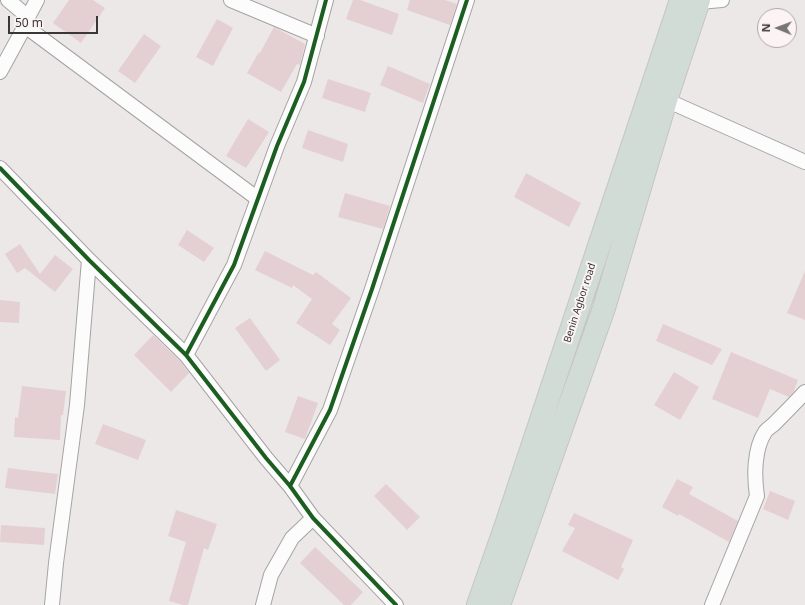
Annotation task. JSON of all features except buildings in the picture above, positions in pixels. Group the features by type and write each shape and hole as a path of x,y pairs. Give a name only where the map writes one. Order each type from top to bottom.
{"highway":[{"path":"499,605 604,308 666,100 693,1"},
{"name":"Benin Agbor road","path":"478,605 581,300 693,1"},
{"path":"581,300 604,308"}],"street":[{"path":"8,0 26,21 258,199"},
{"path":"0,72 37,0"},
{"path":"231,0 316,36"},
{"path":"186,355 234,266 277,146 304,82 326,0"},
{"path":"290,486 330,410 372,289 466,0"},
{"path":"693,1 722,0"},
{"path":"666,100 805,162"},
{"path":"0,168 186,355 314,518 396,605"},
{"path":"52,605 56,563 77,405 90,260"},
{"path":"712,605 757,496 755,485 758,448 766,431 805,392"},
{"path":"263,605 271,575 292,538 314,518"}],"cycle path":[{"path":"186,355 234,265 277,146 304,82 326,0"},
{"path":"290,486 330,410 372,289 467,0"},
{"path":"0,168 89,260 186,355 266,458 290,486 313,518 396,605"}]}
